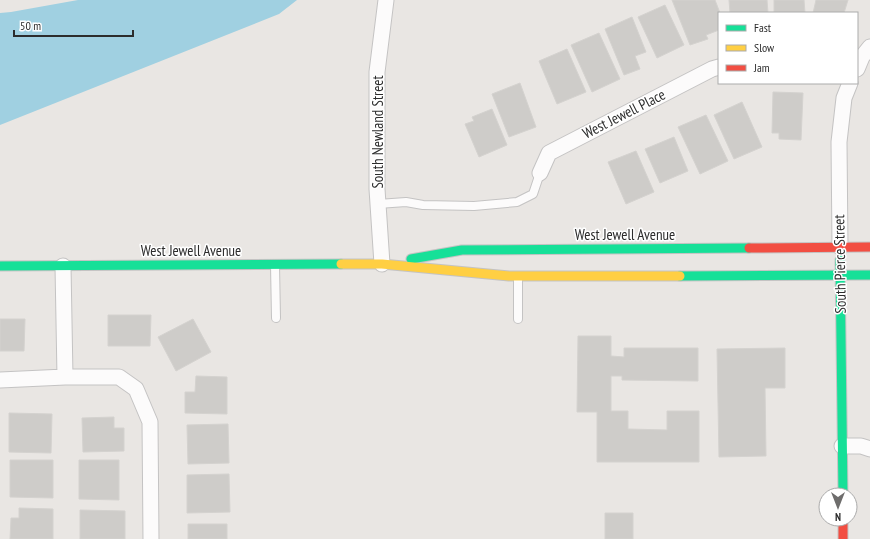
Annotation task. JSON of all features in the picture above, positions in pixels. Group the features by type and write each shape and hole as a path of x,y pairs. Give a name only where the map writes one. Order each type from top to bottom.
{"main road":[{"name":"South Pierce Street","path":"840,247 843,487"},
{"name":"West Jewell Avenue","path":"382,264 462,250 870,247"},
{"name":"West Jewell Avenue","path":"0,266 382,264 509,276 870,274"},
{"path":"843,527 843,539"}],"street":[{"name":"South Newland Street","path":"382,264 377,189 377,72 386,0"},
{"path":"858,67 862,57 870,47"},
{"name":"West Jewell Place","path":"540,173 549,153 718,67"},
{"name":"South Pierce Street","path":"840,247 839,142 844,98 850,84"},
{"path":"63,266 65,377"},
{"path":"0,380 65,377 119,377 136,389 150,422 151,539"},
{"path":"842,446 861,446 870,449"}],"lane":[{"path":"378,204 406,202 423,205 474,206 517,202 533,194 540,173"},
{"path":"275,264 276,318"},
{"path":"518,276 518,318"}],"water":[{"path":"78,0 297,0 279,14 0,125 0,13"}],"building":[{"path":"672,0 715,0 720,12 718,12 718,30 706,35 708,39 690,45"},
{"path":"729,0 767,0 768,12 730,12"},
{"path":"774,0 804,0 805,12 774,12"},
{"path":"816,0 848,0 844,12 813,12"},
{"path":"665,5 684,45 657,58 638,17"},
{"path":"632,17 646,52 635,56 640,69 624,75 605,29"},
{"path":"599,33 620,79 592,92 571,45"},
{"path":"567,49 586,92 557,104 539,61"},
{"path":"520,83 536,127 509,137 492,94"},
{"path":"773,92 803,93 801,140 779,139 779,133 772,133"},
{"path":"742,102 762,147 734,159 714,115"},
{"path":"492,109 507,145 479,157 465,124 474,121 472,117"},
{"path":"706,115 728,161 700,174 678,127"},
{"path":"674,137 688,171 660,183 645,149"},
{"path":"636,151 654,192 626,204 608,162"},
{"path":"108,315 151,315 150,346 108,346"},
{"path":"0,319 25,319 24,351 0,351"},
{"path":"193,319 211,352 176,371 158,337"},
{"path":"578,336 611,336 611,356 624,357 624,348 698,348 698,381 622,380 622,376 611,376 611,411 628,411 628,429 667,430 667,411 699,411 699,462 597,462 597,412 577,412"},
{"path":"785,348 785,388 765,388 766,456 719,457 717,349"},
{"path":"196,376 227,377 227,414 185,413 185,392 195,392"},
{"path":"9,413 52,414 51,453 9,452"},
{"path":"114,417 114,428 124,428 124,451 83,452 82,418"},
{"path":"228,424 229,463 188,464 187,425"},
{"path":"10,460 53,460 53,498 10,497"},
{"path":"79,460 119,460 119,500 79,499"},
{"path":"229,474 230,512 187,513 187,475"},
{"path":"19,508 53,509 53,539 10,539 11,518 19,518"},
{"path":"80,510 125,511 125,539 80,539"},
{"path":"605,513 633,513 633,539 605,539"},
{"path":"188,524 227,524 227,539 188,539"}],"traffic: fast":[{"path":"411,259 462,250 749,248"},
{"path":"840,260 843,487"},
{"path":"0,266 341,264"},
{"path":"680,276 870,275"}],"traffic: slow":[{"path":"341,264 382,264 509,276 680,276"}],"traffic: jam":[{"path":"749,248 870,247"},
{"path":"843,527 843,539"}]}
